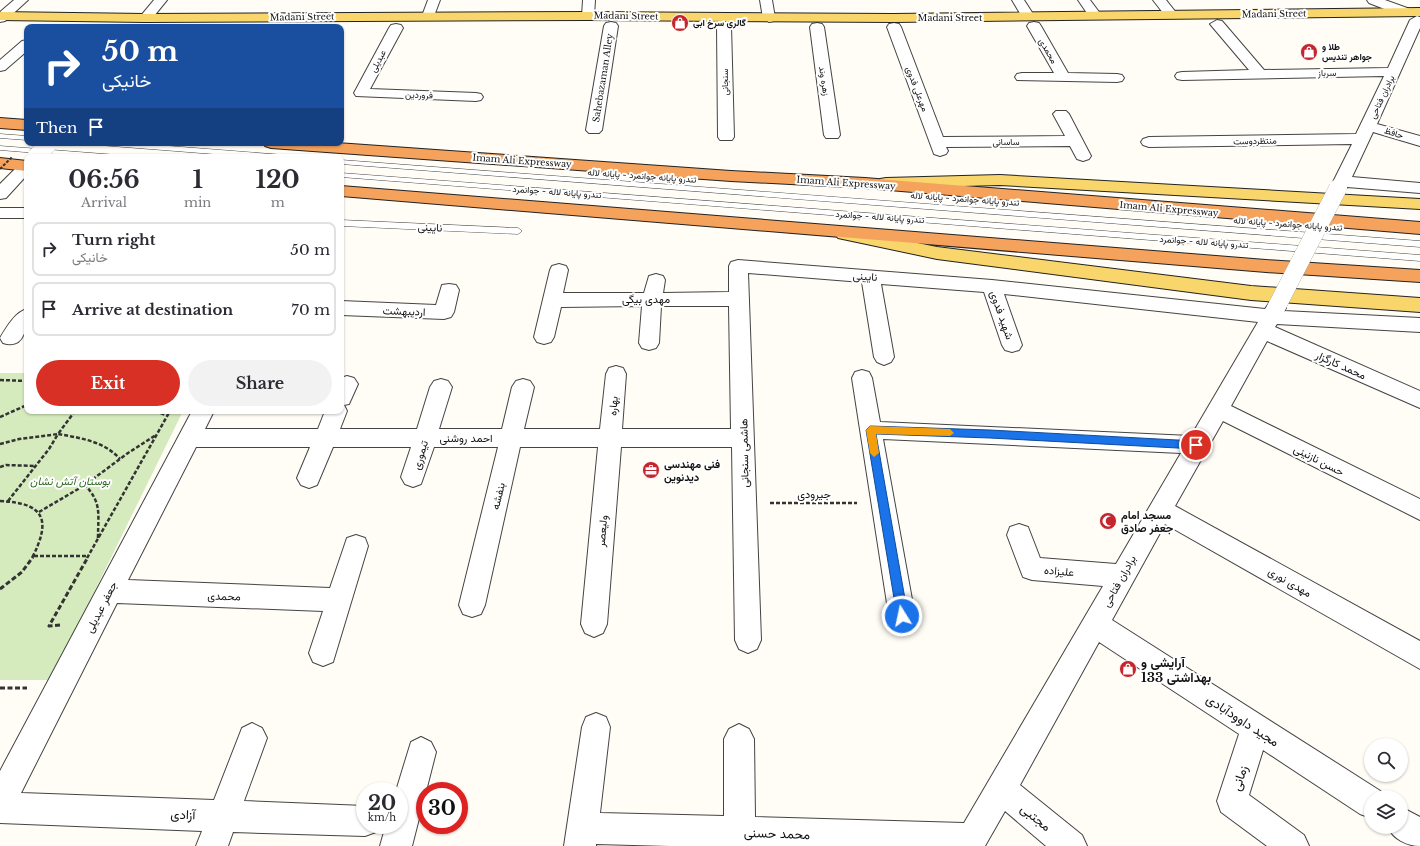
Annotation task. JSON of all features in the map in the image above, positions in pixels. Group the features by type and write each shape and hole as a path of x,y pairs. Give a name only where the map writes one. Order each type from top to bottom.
{"highway":[{"path":"0,123 24,125"},
{"name":"Imam Ali Expressway","path":"313,146 731,176 865,183 1420,228"},
{"path":"0,163 24,166"},
{"path":"344,191 1274,267 1420,276"}],"main road":[{"name":"Madani Street","path":"1,19 145,18 171,22 428,16 588,16 1217,24 1415,16"},
{"name":"Madani Street","path":"344,29 611,26 894,27 1031,21 1096,16 1415,16"},
{"path":"1,19 24,26"},
{"path":"865,183 1000,180 1300,199 1420,204"},
{"path":"833,231 937,253 1051,268 1251,293 1420,306"}],"street":[{"path":"1,19 22,0"},
{"path":"145,18 161,0"},
{"path":"428,16 434,0"},
{"path":"588,16 589,0"},
{"path":"766,0 769,18"},
{"name":"محمدی","path":"1018,0 1063,77"},
{"path":"1084,0 1096,16"},
{"path":"1159,0 1172,15"},
{"path":"1373,0 1415,16"},
{"name":"برادران فتاحی","path":"970,843 1196,445 1270,318 1342,181 1361,139 1369,126 1394,72 1415,16"},
{"path":"1217,24 1260,74"},
{"name":"Sahebazaman Alley","path":"594,130 611,26"},
{"name":"سنجانی","path":"724,26 726,137"},
{"name":"زهره وند","path":"817,27 832,135"},
{"name":"مهرعلی فدوی","path":"894,27 939,147"},
{"name":"عبدیلی","path":"361,93 396,28"},
{"path":"0,67 24,47"},
{"name":"سرباز","path":"1182,76 1394,72"},
{"path":"1022,77 1117,78"},
{"name":"فروردین","path":"361,93 476,97"},
{"path":"1061,114 1082,156"},
{"name":"حافظ","path":"1369,126 1420,141"},
{"name":"منتظردوست","path":"1150,142 1361,139"},
{"name":"ساسانی","path":"939,147 1075,141"},
{"path":"39,154 46,146"},
{"path":"4,190 24,169"},
{"path":"1342,181 1420,188"},
{"path":"0,213 24,213"},
{"name":"نایینی","path":"738,266 992,286 1270,318"},
{"name":"هاشمی سنجانی","path":"738,266 748,640"},
{"path":"544,337 559,270"},
{"path":"870,276 884,357"},
{"path":"649,343 652,299 656,280"},
{"name":"شهید فدوی","path":"992,286 1012,345"},
{"name":"اردیبهشت","path":"344,308 444,312 449,290"},
{"name":"مهدی بیگی","path":"552,300 740,299"},
{"path":"1270,318 1420,325"},
{"name":"محمد کارگزار","path":"1270,318 1420,400"},
{"path":"10,338 24,320"},
{"name":"بهاره","path":"610,438 616,374"},
{"path":"862,378 902,616"},
{"name":"بنفشه","path":"472,605 523,386"},
{"name":"تیموری","path":"413,478 441,387"},
{"name":"حسن نازنینی","path":"1218,409 1420,510"},
{"name":"جعفر عبدیلی","path":"0,802 202,414"},
{"path":"309,478 335,414"},
{"path":"870,430 990,434 1196,445"},
{"name":"احمد روشنی","path":"190,438 743,438"},
{"name":"ولیعصر","path":"594,624 610,438"},
{"name":"مهدی نوری","path":"1160,509 1420,656"},
{"name":"علیزاده","path":"1018,535 1032,569 1122,576"},
{"path":"323,653 356,546"},
{"name":"محمدی","path":"109,591 340,600"},
{"name":"مجید داوودآبادی","path":"1095,624 1364,798"},
{"path":"581,837 596,727"},
{"name":"زمانی","path":"1255,728 1232,801 1293,846"},
{"path":"212,846 252,738"},
{"path":"740,739 740,832"},
{"path":"408,798 421,752"},
{"name":"مجتبی","path":"1000,788 1071,846"},
{"name":"آزادی","path":"0,808 356,821"},
{"path":"1408,827 1420,835"},
{"name":"محمد حسنی","path":"581,837 740,832 970,843"}],"lane":[{"path":"0,136 24,138"},
{"path":"139,146 244,154"},
{"path":"0,148 78,154"},
{"name":"تندرو پایانه جوانمرد - پایانه لاله","path":"344,162 1420,244"},
{"name":"تندرو پایانه لاله - جوانمرد","path":"344,175 1420,258"},
{"name":"نایینی","path":"344,223 518,231"}],"path":[{"path":"0,380 24,380"},
{"path":"0,417 24,406"},
{"path":"8,501 73,414"},
{"path":"63,625 50,626 168,416 163,414"},
{"path":"0,444 19,439 58,434 103,446 116,453 120,459"},
{"path":"39,512 85,485 120,459 157,435"},
{"path":"0,467 6,465 35,466"},
{"path":"85,485 95,496 98,510 98,540"},
{"path":"0,501 8,501 35,508 42,516 44,530 34,556 23,572 0,589"},
{"name":"جیرودی","path":"745,502 883,503"},
{"path":"34,556 89,556"}],"green space":[{"name":"بوستان آتش نشان","path":"0,373 24,373 24,414 182,414 51,680 0,680"}],"slow traffic":[{"path":"874,453 870,430 950,433"}],"place":[{"name":"گالری سرخ ابی","path":"680,23"},
{"name":"طلا و جواهر تندیس","path":"1309,52"},
{"name":"فنی مهندسی دیدنوین","path":"651,470"},
{"name":"مسجد امام جعفر صادق","path":"1108,521"},
{"name":"آرایشی و بهداشتی 133","path":"1128,669"}],"route":[{"path":"902,616 870,430 990,434 1196,445"}]}
